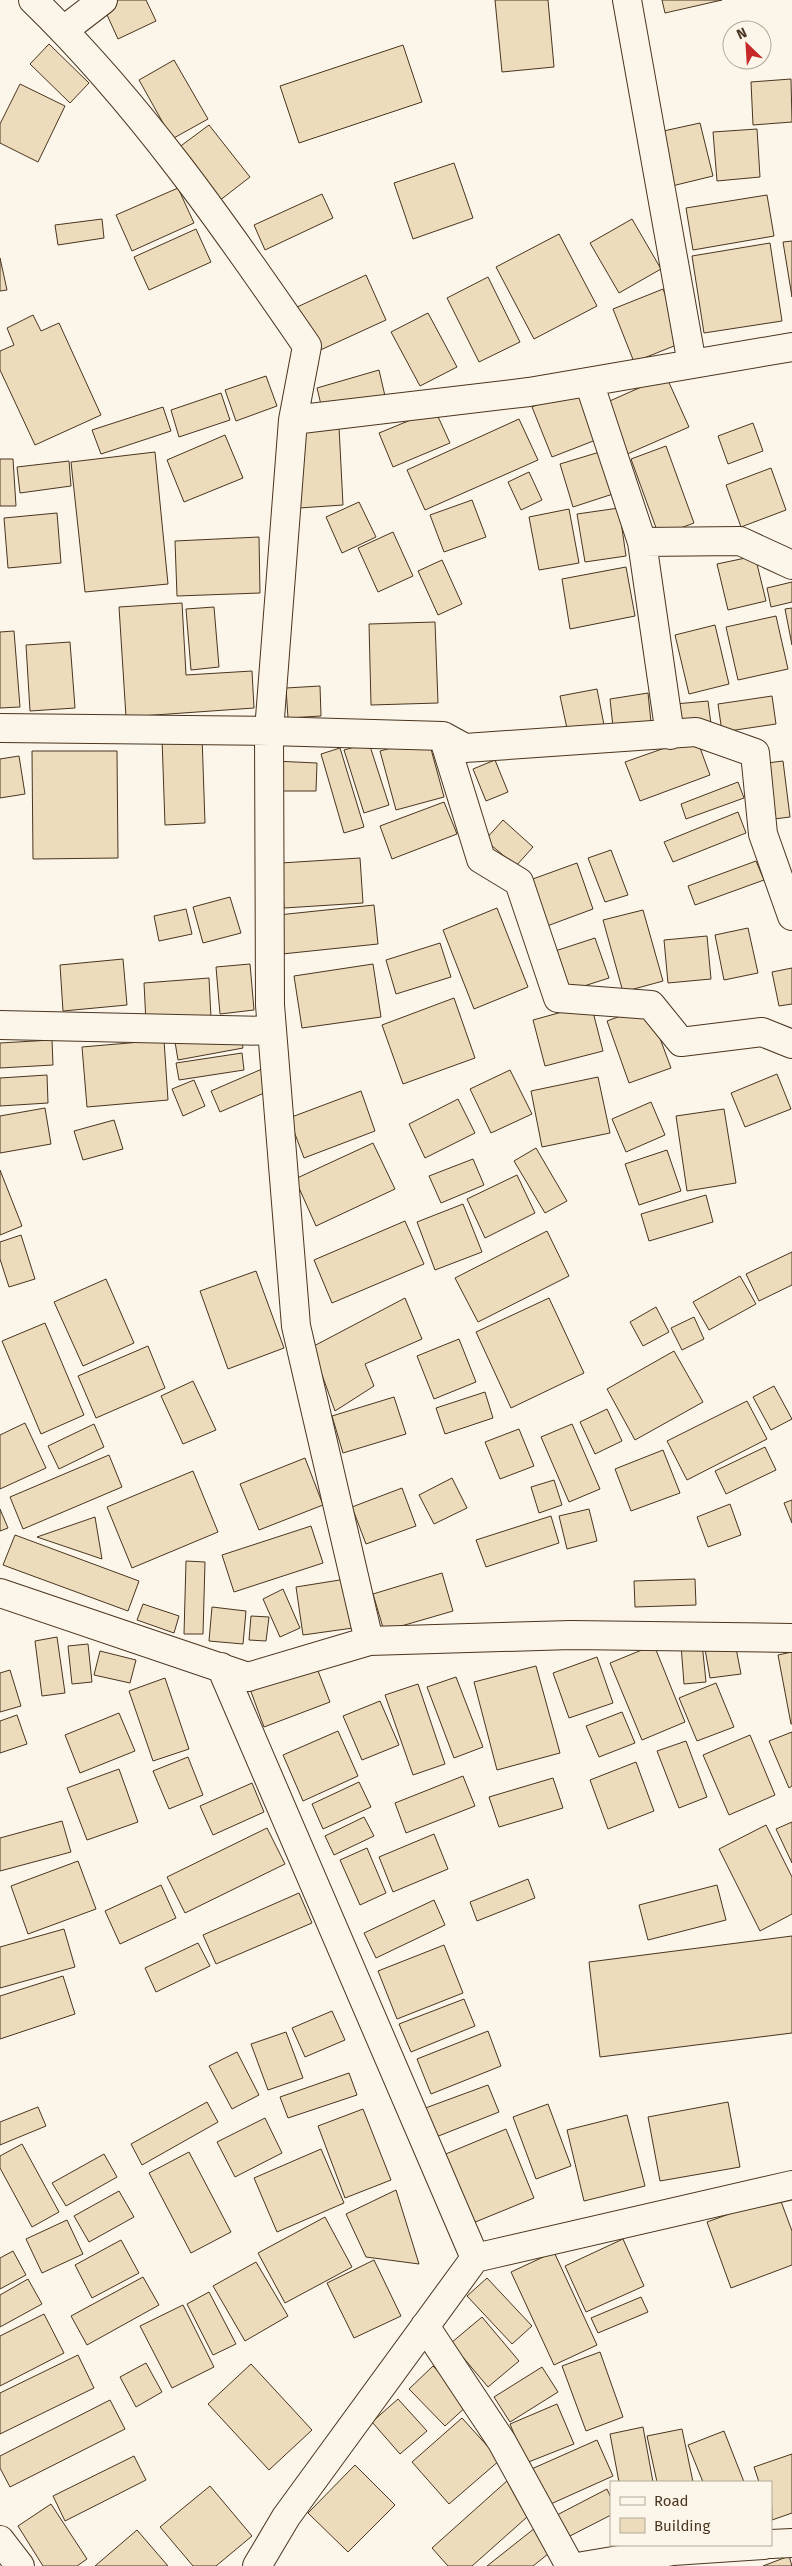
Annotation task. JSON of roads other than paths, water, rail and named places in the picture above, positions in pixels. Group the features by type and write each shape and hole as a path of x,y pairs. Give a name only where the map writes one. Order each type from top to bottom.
{"street":[{"path":"33,0 64,30 124,98 233,237 308,346 293,420 269,730 270,1005 296,1326 369,1641"},
{"path":"64,30 103,0"},
{"path":"627,0 692,364"},
{"path":"293,420 529,392 792,347"},
{"path":"589,382 642,542 670,735"},
{"path":"642,542 740,541 792,565"},
{"path":"0,728 269,730 443,736 465,748 696,732 755,753 764,834 792,916"},
{"path":"443,736 481,859 519,882 558,998 651,1005 681,1042 762,1032 792,1044"},
{"path":"0,1025 272,1031"},
{"path":"0,1593 248,1677 369,1641 571,1635 792,1638"},
{"path":"221,1667 474,2258"},
{"path":"257,2566 286,2517 474,2258 792,2185"},
{"path":"425,2326 502,2442 570,2566"},
{"path":"0,2540 20,2566"},
{"path":"772,2544 792,2543"},
{"path":"583,2566 673,2551 749,2546"}]}
